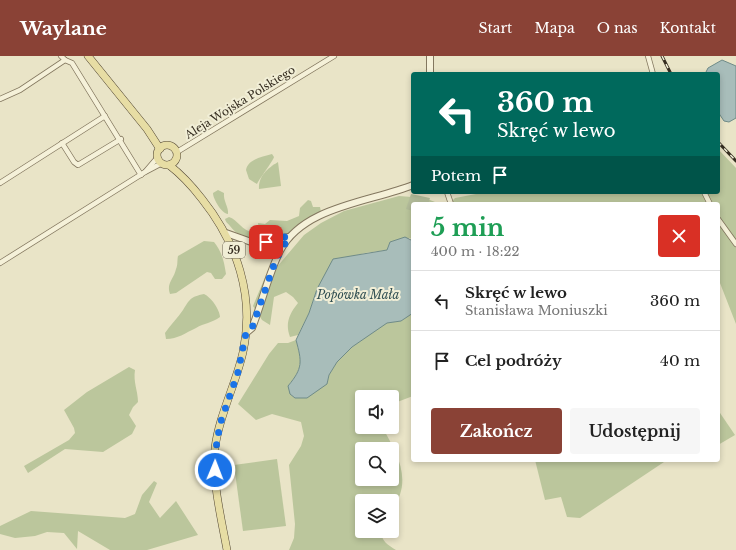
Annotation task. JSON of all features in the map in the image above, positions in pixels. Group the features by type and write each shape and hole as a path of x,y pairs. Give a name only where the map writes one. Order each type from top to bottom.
{"main road":[{"path":"88,56 162,148"},
{"path":"172,147 176,156 166,164 158,157 162,148 172,147"},
{"name":"59","path":"176,156 187,180 214,214 226,233 239,263 247,311 246,333 238,372 220,424 216,448 217,492 227,550"},
{"name":"59","path":"166,164 187,180"}],"street":[{"path":"61,56 65,60 72,63 143,173"},
{"path":"430,56 430,72"},
{"path":"648,56 652,72"},
{"name":"Aleja Wojska Polskiego","path":"176,156 330,57"},
{"path":"0,99 20,90 65,60"},
{"path":"0,183 105,116"},
{"path":"62,143 74,162 78,165 121,139"},
{"path":"143,173 158,157"},
{"path":"0,263 143,173 166,164"},
{"path":"246,333 252,328 276,259 289,237 306,223 333,210 411,186"},
{"path":"720,222 736,244"},
{"path":"226,233 254,242 289,237"}],"green space":[{"path":"720,151 736,168 736,324 720,283 720,202 451,202 455,198 476,194 720,194"},
{"path":"272,154 274,157 273,159 257,184 249,179 246,170 247,166 256,159"},
{"path":"278,162 281,186 259,189 260,180 264,173"},
{"path":"218,190 224,193 228,214 223,212 214,199 213,193"},
{"path":"411,194 430,198 429,202 411,202 411,210 406,209"},
{"path":"399,196 425,198 435,202 411,202 411,239 390,242 387,250 365,253 351,257 317,289 309,313 298,335 290,337 288,323 292,311 298,303 293,297 286,292 274,297 270,325 262,320 253,306 266,275 276,268 304,235 321,223 344,211"},
{"path":"308,200 311,201 313,207 320,207 321,212 296,226 291,232 273,239 249,239 235,232 225,219 229,217 246,230 254,232 259,230 258,223 265,224 270,220 287,221 299,216 300,208"},
{"path":"204,241 214,242 219,249 226,274 222,279 215,279 211,273 207,272 176,293 170,294 169,287 177,267 178,256"},
{"path":"204,294 215,304 220,317 178,337 166,339 165,333 189,301 193,297"},
{"path":"411,314 411,397 399,401 399,390 355,390 355,434 386,434 390,442 355,442 355,486 399,486 399,461 401,468 402,489 399,496 399,494 355,494 355,538 383,538 396,550 289,550 294,538 295,524 289,465 301,446 304,436 301,422 272,414 256,420 238,404 269,354 278,343 288,343 296,340 298,348 300,359 299,369 288,386 327,384 329,375 337,362 352,347 387,322 401,321"},
{"path":"129,367 135,370 138,402 133,407 129,415 136,426 132,434 103,452 65,449 28,473 24,466 69,440 75,433 74,428 64,410 87,392"},
{"path":"720,413 735,435 720,444"},
{"path":"277,459 286,526 243,531 234,465"},
{"path":"536,462 664,462 580,518 567,517 561,497 545,500"},
{"path":"154,481 157,483 149,502 160,518 176,501 198,535 147,550 110,550 78,531 77,549 64,533 47,532 35,536 15,538 0,534 0,526 31,511 125,518 135,514 142,495"}],"water":[{"path":"722,60 736,66 736,118 729,122 724,121 720,115 720,72 706,72 708,68"},
{"name":"Popówka Mała","path":"405,237 411,240 411,314 401,321 387,323 352,347 337,362 329,375 327,384 307,398 295,398 290,394 288,386 299,369 300,364 296,340 309,313 317,289 333,259 387,250 390,242"}],"railway":[{"path":"662,56 670,72"},
{"path":"720,144 736,161"}],"route":[{"path":"215,470 217,434 238,372 246,333 252,328 276,259 289,237 283,237 266,242"}]}
